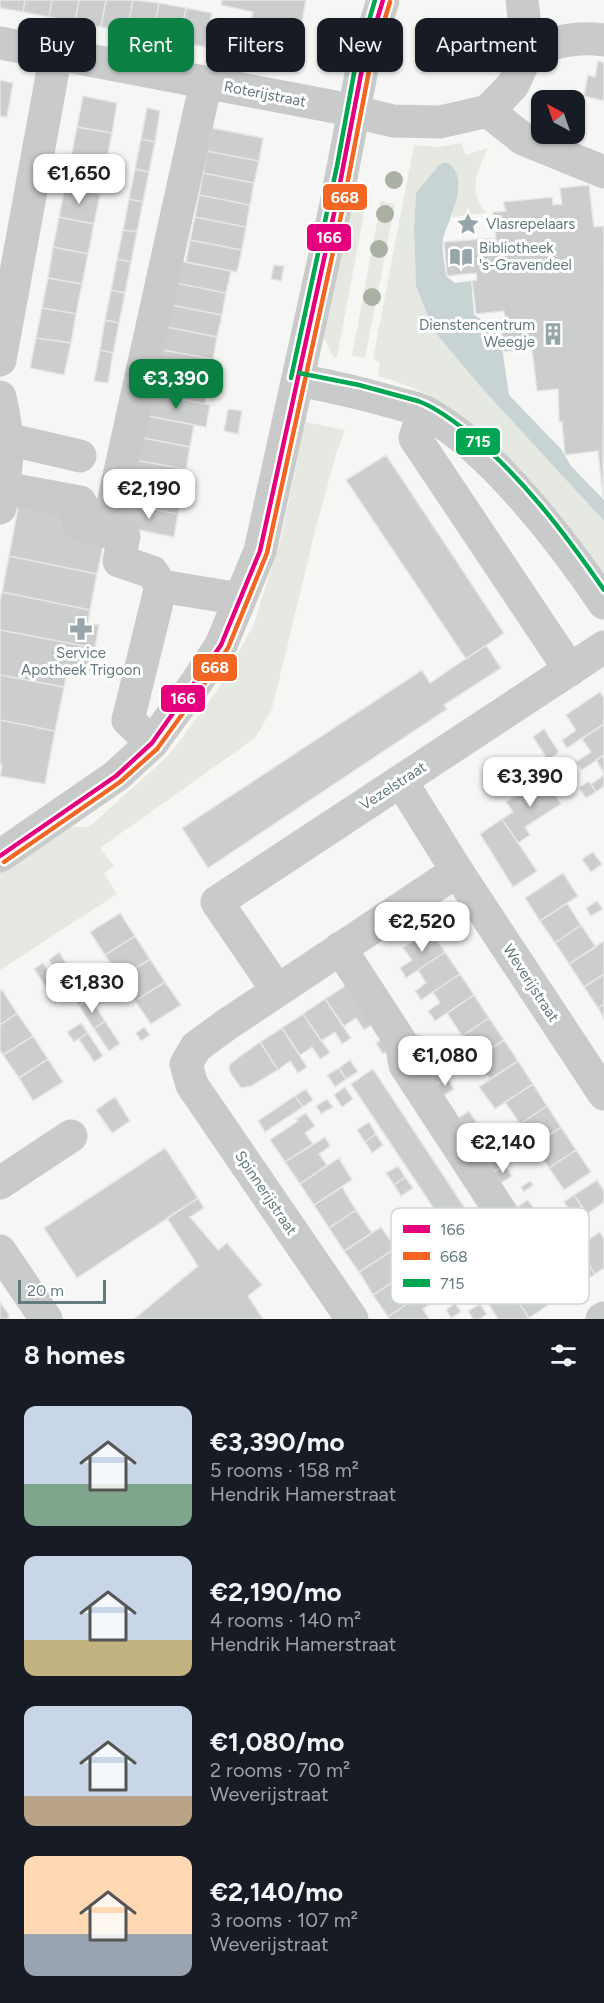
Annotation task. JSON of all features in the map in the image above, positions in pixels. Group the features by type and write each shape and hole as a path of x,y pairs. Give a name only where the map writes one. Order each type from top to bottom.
{"street":[{"path":"0,856 116,776 152,743 221,645 260,551 344,167 362,69 383,0"},
{"path":"522,0 524,18"},
{"path":"558,41 589,38 604,40"},
{"name":"Roterijstraat","path":"0,43 18,47"},
{"name":"Roterijstraat","path":"96,61 393,121 453,120 488,111"},
{"path":"0,360 53,72"},
{"path":"519,72 513,84 488,111 523,139 604,172"},
{"path":"152,743 128,720 161,586 152,572 119,561 124,536 77,524 94,515 206,82"},
{"path":"298,380 365,394 423,412 460,437 490,464 542,520 604,603"},
{"path":"0,397 7,424 7,463 2,498 80,502 94,515"},
{"path":"423,412 416,438 570,670"},
{"path":"7,440 80,456"},
{"path":"161,586 240,599"},
{"name":"Vezelstraat","path":"277,990 217,902 604,647"},
{"name":"Weverijstraat","path":"401,781 457,871 604,1094"},
{"path":"277,990 457,871"},
{"path":"340,948 401,1042 405,1065 498,1208"},
{"name":"Spinnerijstraat","path":"277,990 196,1047 186,1064 192,1085 352,1319"},
{"path":"0,1183 71,1136"},
{"path":"0,1251 46,1319"}],"shaded area":[{"path":"461,143 466,155 488,148 475,188 480,204 486,213 452,217 459,187 445,162 440,164 416,193 414,229 416,286 434,331 480,386 604,521 604,575 553,508 480,433 433,398 413,388 378,376 380,362 373,359 414,145 438,147"},
{"path":"445,162 453,168 458,177 457,198 443,239 446,276 455,283 471,281 474,315 484,321 498,320 509,395 561,449 571,466 604,500 604,521 480,386 434,331 416,286 414,229 416,193 440,164"},
{"path":"350,193 367,197 337,357 334,358 323,337"},
{"path":"381,201 395,204 365,358 352,356"},
{"path":"305,422 345,430 316,527 272,709 255,738 100,848 114,866 104,873 117,894 0,970 0,872 65,827 89,827 169,755 217,691 254,624 282,534"}],"building":[{"path":"0,0 25,0 23,12 0,8"},
{"path":"25,0 52,0 49,17 23,12"},
{"path":"52,0 79,0 76,18 49,17"},
{"path":"79,0 106,0 101,27 96,26 96,18 76,18"},
{"path":"106,0 133,0 130,18 108,18 108,28 101,27"},
{"path":"133,0 159,3 156,18 130,18"},
{"path":"222,0 306,0 303,18 252,18 253,12 221,5"},
{"path":"159,3 186,8 184,18 156,18"},
{"path":"186,8 212,13 211,18 206,18 205,47 194,45 194,18 184,18"},
{"path":"598,61 604,63 604,101 585,96 588,75 595,77"},
{"path":"0,80 13,83 7,117 0,116"},
{"path":"83,96 117,103 112,133 77,127"},
{"path":"147,108 160,111 155,142 141,139"},
{"path":"77,127 112,133 106,164 71,157"},
{"path":"212,128 263,138 259,161 207,151"},
{"path":"141,139 155,142 149,172 135,169"},
{"path":"207,151 259,161 254,183 203,173"},
{"path":"71,157 106,164 100,194 65,187"},
{"path":"135,169 149,172 143,202 129,199"},
{"path":"203,173 254,183 250,205 199,195"},
{"name":"Dienstencentrum Weegje","path":"589,185 594,227 604,226 603,497 598,451 565,455 562,422 559,422 558,389 537,391 532,349 504,352 500,319 505,318 504,311 476,314 472,281 477,280 476,273 447,276 444,242 496,238 493,212 506,211 503,202 552,197 553,205 562,204 560,188"},
{"path":"65,187 100,194 94,224 59,217"},
{"path":"199,195 250,205 246,227 195,217"},
{"path":"129,199 143,202 137,232 123,230"},
{"path":"59,217 94,224 88,254 53,247"},
{"path":"195,217 246,227 242,250 190,240"},
{"path":"123,230 137,232 131,262 117,259"},
{"path":"190,240 242,250 237,272 186,262"},
{"path":"53,247 88,254 82,284 48,278"},
{"path":"117,259 131,262 125,293 111,290"},
{"path":"179,261 231,271 226,293 175,283"},
{"path":"274,265 284,266 281,281 271,279"},
{"path":"48,278 82,284 76,314 42,308"},
{"path":"175,283 226,293 222,315 171,305"},
{"path":"111,290 125,293 119,323 105,320"},
{"path":"171,305 222,315 217,337 167,327"},
{"path":"42,308 76,314 71,343 36,338"},
{"path":"105,320 119,323 113,353 100,350"},
{"path":"167,327 217,337 213,359 162,350"},
{"path":"36,338 71,343 64,375 30,368"},
{"path":"100,350 113,353 108,383 94,381"},
{"path":"162,350 213,359 209,382 158,372"},
{"path":"158,372 209,382 205,404 154,394"},
{"path":"147,393 210,405 206,427 143,415"},
{"path":"228,409 242,411 238,434 224,431"},
{"path":"143,415 194,425 190,447 138,437"},
{"path":"138,437 190,447 186,469 134,460"},
{"path":"386,455 504,633 466,659 346,480"},
{"path":"134,460 186,469 182,492 129,482"},
{"path":"129,482 182,492 178,514 125,504"},
{"path":"20,497 65,506 61,528 105,537 97,574 9,556"},
{"path":"125,504 178,514 174,537 120,526"},
{"path":"9,556 97,574 90,610 2,592"},
{"path":"2,592 90,610 88,624 99,625 95,648 0,630"},
{"path":"0,630 95,648 90,670 68,666 64,687 0,675"},
{"path":"486,645 501,668 444,705 447,709 208,868 182,828 422,670 430,683"},
{"path":"0,675 64,687 55,731 0,720"},
{"path":"600,692 604,698 604,724 567,748 562,740 576,730 566,715"},
{"path":"0,720 55,731 45,784 0,776 2,765 0,765"},
{"path":"604,724 604,755 582,770 576,762 591,752 582,739"},
{"path":"544,729 559,752 548,760 533,737"},
{"path":"604,755 604,773 596,760"},
{"path":"604,775 604,786 596,792 591,784"},
{"path":"543,777 561,804 525,827 530,835 518,843 502,819 513,812 506,802"},
{"path":"589,781 596,792 586,798 579,788"},
{"path":"502,819 537,871 513,887 480,834"},
{"path":"593,852 602,864 591,872 582,859"},
{"path":"563,873 578,896 540,921 525,898"},
{"path":"597,901 603,909 591,916 586,908"},
{"path":"567,903 581,925 555,943 540,921"},
{"path":"120,913 135,936 105,955 90,932"},
{"path":"581,925 596,947 569,964 555,943"},
{"path":"430,930 445,952 406,978 400,968 412,960 403,948"},
{"path":"135,936 150,959 120,978 105,955"},
{"path":"604,941 604,974 584,987 569,964"},
{"path":"59,952 74,975 63,983 49,960"},
{"path":"445,952 460,974 421,1000 415,991 426,983 418,970"},
{"path":"150,959 165,982 135,1001 120,978"},
{"path":"43,963 58,987 49,992 34,969"},
{"path":"460,974 474,995 435,1021 428,1011 440,1003 433,992"},
{"path":"604,974 604,1004 598,1008 584,987"},
{"path":"74,975 90,998 79,1006 63,983"},
{"path":"165,982 181,1005 151,1024 135,1001"},
{"path":"348,984 377,1022 364,1030 356,1018 344,1026 325,999"},
{"path":"58,987 64,997 55,1002 49,992"},
{"path":"2,990 17,1013 0,1025 0,991"},
{"path":"474,995 489,1018 462,1036 447,1013"},
{"path":"90,998 105,1021 94,1029 79,1006"},
{"path":"325,999 351,1038 342,1044 335,1032 321,1041 303,1014"},
{"path":"604,1004 604,1018 598,1008"},
{"path":"17,1013 33,1036 3,1055 0,1050 0,1025"},
{"path":"303,1014 330,1053 320,1059 312,1047 300,1055 282,1028"},
{"path":"489,1018 504,1040 465,1066 459,1057 470,1049 462,1036"},
{"path":"105,1021 120,1044 109,1051 94,1029"},
{"path":"81,1023 88,1033 74,1042 67,1032"},
{"path":"144,1027 150,1035 141,1041 136,1033"},
{"path":"282,1028 307,1067 298,1073 290,1061 278,1070 260,1042"},
{"path":"88,1033 103,1056 94,1062 79,1039"},
{"path":"418,1034 425,1045 414,1051 407,1041"},
{"path":"33,1036 48,1059 19,1078 3,1055"},
{"path":"387,1036 394,1047 383,1054 376,1043"},
{"path":"504,1040 518,1061 490,1079 476,1058"},
{"path":"260,1042 278,1070 251,1086 241,1088 231,1074 230,1064"},
{"path":"48,1059 63,1082 33,1101 19,1078"},
{"path":"350,1060 358,1072 346,1079 339,1068"},
{"path":"518,1061 533,1084 495,1109 479,1087"},
{"path":"439,1067 447,1078 436,1085 428,1073"},
{"path":"339,1068 346,1079 335,1087 327,1075"},
{"path":"373,1069 465,1208 433,1208 351,1084"},
{"path":"447,1078 454,1089 443,1096 436,1085"},
{"path":"533,1084 547,1106 520,1124 505,1102"},
{"path":"345,1087 353,1099 342,1107 334,1095"},
{"path":"306,1089 313,1100 303,1107 295,1096"},
{"path":"295,1096 303,1107 265,1132 258,1121"},
{"path":"115,1097 130,1121 112,1133 96,1110"},
{"path":"327,1099 333,1107 321,1114 316,1106"},
{"path":"547,1106 561,1127 534,1145 520,1124"},
{"path":"469,1111 476,1122 465,1129 458,1118"},
{"path":"306,1113 315,1126 305,1133 313,1144 285,1162 270,1140"},
{"path":"369,1122 376,1134 365,1142 357,1130"},
{"path":"476,1122 483,1132 472,1139 465,1129"},
{"path":"561,1127 576,1150 549,1168 534,1145"},
{"path":"376,1134 383,1145 372,1153 365,1142"},
{"path":"325,1137 330,1146 319,1154 327,1165 300,1184 285,1162"},
{"path":"165,1148 198,1198 77,1278 44,1228"},
{"path":"576,1150 591,1172 564,1190 549,1168"},
{"path":"498,1154 505,1165 494,1172 487,1161"},
{"path":"339,1158 352,1180 314,1205 300,1184"},
{"path":"505,1165 512,1176 501,1183 494,1172"},
{"path":"398,1166 405,1177 394,1185 386,1173"},
{"path":"405,1177 413,1188 401,1196 394,1185"},
{"path":"597,1180 604,1191 604,1202 589,1213 589,1208 583,1208 574,1195"},
{"path":"530,1181 533,1185 524,1192 521,1187"},
{"path":"342,1187 356,1210 329,1228 314,1205"},
{"path":"574,1195 582,1206 568,1208 564,1202"},
{"path":"198,1198 204,1208 190,1217 218,1250 227,1243 262,1285 248,1296 263,1319 134,1319 198,1266 167,1218"},
{"path":"528,1200 534,1208 518,1208"},
{"path":"356,1210 372,1233 344,1251 329,1228"},
{"path":"381,1227 391,1241 391,1251 359,1272 344,1251"},
{"path":"600,1232 604,1239 604,1268 595,1274 589,1265 589,1239"},
{"path":"391,1251 391,1283 373,1295 359,1272"},
{"path":"589,1265 595,1274 589,1278"},
{"path":"391,1283 391,1304 406,1304 388,1317 373,1295"},
{"path":"0,1302 9,1315 8,1319 0,1319"},
{"path":"407,1304 430,1304 423,1309 429,1319 389,1319 388,1317"},
{"path":"456,1304 461,1312 451,1318 446,1310"},
{"path":"480,1304 487,1314 480,1319 473,1319 468,1311"},
{"path":"520,1304 550,1304 529,1318"},
{"path":"520,1304 529,1318 498,1319 489,1305"}],"transit line":[{"name":"715","path":"291,378 337,166 355,68 375,0"},
{"name":"166","path":"0,856 116,776 152,743 221,645 260,551 335,209 362,69 383,0"},
{"name":"668","path":"4,862 120,782 157,749 228,648 267,553 342,211 369,71 390,2"},
{"name":"715","path":"299,373 359,385 418,401 465,430 523,485 557,525 604,590"}],"place":[{"name":"Vlasrepelaars","path":"468,224"},
{"name":"Bibliotheek 's-Gravendeel","path":"461,257"},
{"name":"Dienstencentrum Weegje","path":"553,334"},
{"name":"Service Apotheek Trigoon","path":"81,629"}]}
